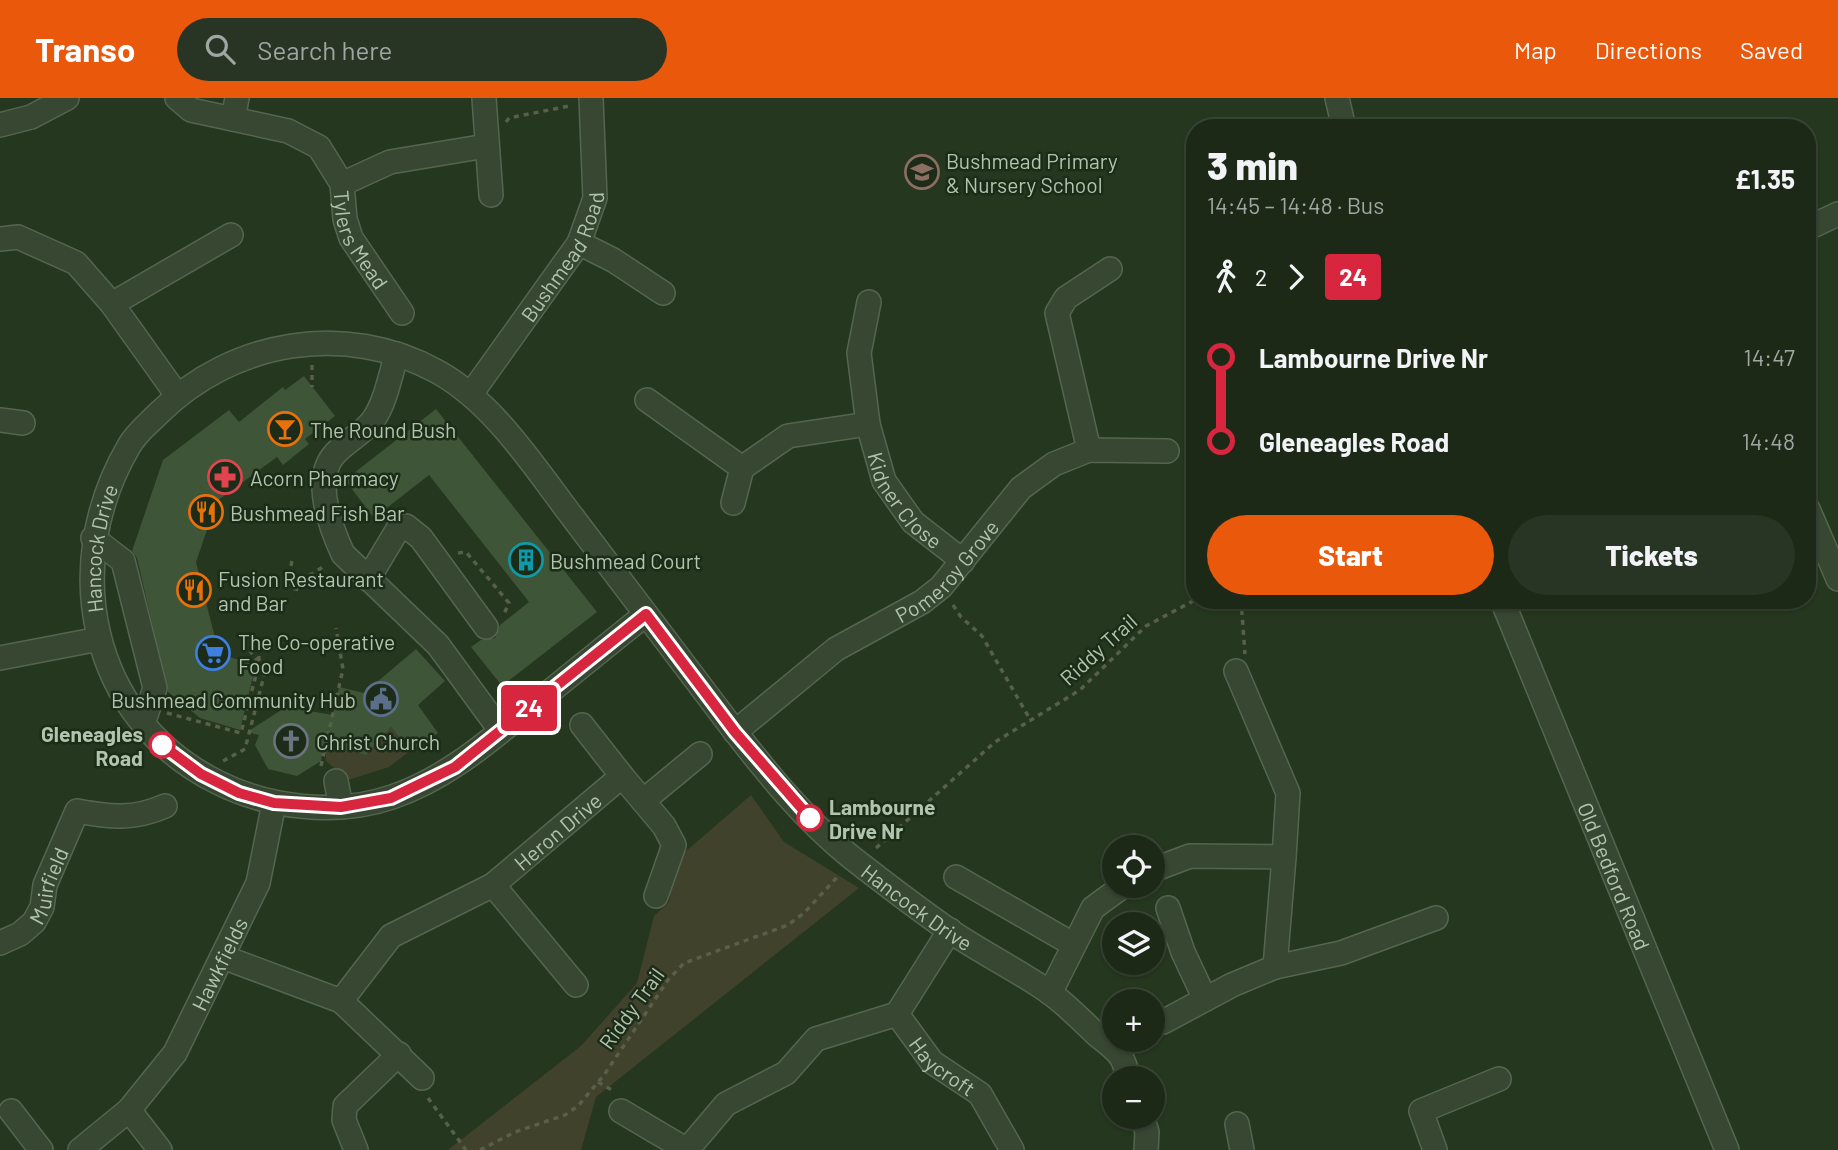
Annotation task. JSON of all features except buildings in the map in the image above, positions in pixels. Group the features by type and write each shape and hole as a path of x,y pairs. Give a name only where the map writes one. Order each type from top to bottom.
{"street":[{"path":"0,125 31,117 66,98"},
{"name":"Tylers Mead","path":"177,98 191,110 235,108 319,147 342,184 345,219 351,238 402,313"},
{"path":"484,98 491,195"},
{"path":"1338,98 1342,119"},
{"name":"Bushmead Road","path":"471,394 579,243 595,198 592,100"},
{"path":"342,184 390,162 486,146"},
{"path":"1816,224 1838,214"},
{"path":"111,304 231,235"},
{"path":"0,239 18,237 76,263 111,304 177,396"},
{"path":"579,243 613,260 663,293"},
{"path":"1089,450 1057,313 1066,298 1111,269"},
{"name":"Kidner Close","path":"869,302 859,353 868,424 884,481 913,522 963,561"},
{"name":"Hancock Drive","path":"646,614 455,767 391,798 341,807 274,803 239,793 201,774 168,751 146,716 115,682 99,639 92,600 93,538 105,494 132,440 177,396 247,356 295,343 348,342 397,354 437,371 471,394 522,451 646,614 735,732 791,800 847,853 950,930 1050,993 1121,1057 1124,1066"},
{"path":"397,354 374,418 358,437 335,454 326,466 324,491 343,554 438,645 501,731"},
{"path":"647,400 742,467 733,503"},
{"name":"Kidner Close","path":"742,467 788,436 868,424"},
{"name":"Pomeroy Grove","path":"735,732 836,649 922,602 941,587 1021,488 1054,464 1089,450 1167,452"},
{"path":"368,579 398,530 406,526 421,538 485,627"},
{"path":"1816,527 1837,574"},
{"path":"93,538 123,561 155,688 146,716"},
{"name":"Old Bedford Road","path":"1506,609 1727,1150"},
{"path":"0,658 99,639"},
{"path":"1236,671 1288,793 1275,967"},
{"name":"Heron Drive","path":"582,724 664,826 674,845 656,897"},
{"path":"643,801 701,754"},
{"name":"Heron Drive","path":"341,1001 391,936 493,885 622,776"},
{"path":"336,781 341,807"},
{"name":"Hawkfields","path":"80,1150 129,1110 175,1053 258,883 274,803"},
{"name":"Muirfield","path":"0,943 20,934 34,922 42,908 45,885 77,811 119,818 152,812 165,806"},
{"path":"1165,865 1190,856 1284,857"},
{"path":"956,877 1074,945"},
{"name":"Heron Drive","path":"493,885 576,985"},
{"path":"1050,993 1093,908 1107,898"},
{"path":"1168,908 1183,952 1205,999"},
{"path":"1165,1022 1232,985 1275,967 1341,953 1436,918"},
{"path":"621,1111 686,1149 726,1104 786,1073 816,1039 897,1014 950,930"},
{"path":"223,957 341,1001 422,1078"},
{"name":"Haycroft","path":"897,1014 932,1062 980,1094 1012,1150"},
{"path":"356,1150 344,1120 345,1106 399,1054"},
{"path":"1434,1150 1421,1111 1499,1079"},
{"path":"129,1110 160,1150"},
{"path":"10,1111 41,1150"},
{"path":"1237,1124 1242,1150"},
{"path":"1146,1129 1146,1150"}],"path":[{"path":"486,146 509,118 592,100"},
{"path":"290,581 312,574 343,554"},
{"path":"292,561 291,588 300,590"},
{"path":"941,587 961,617 982,636 1031,721"},
{"name":"Riddy Trail","path":"870,843 877,849 995,742 1080,690 1146,626 1186,605"},
{"path":"1236,671 1246,660 1242,609"},
{"path":"335,628 343,669 318,780 336,781"},
{"path":"146,716 241,733 259,663 259,646"},
{"path":"201,774 245,749 264,672 250,651"},
{"path":"264,672 284,667"},
{"name":"Riddy Trail","path":"480,1150 524,1129 565,1115 578,1107 604,1075 667,980 684,964 788,925 804,913 841,873 834,867"},
{"path":"422,1078 419,1087 466,1150"}],"green space":[{"path":"391,727 410,751 389,767 348,780 326,761 326,743"},
{"path":"751,795 784,842 859,888 596,1097 581,1150 448,1150 581,1046 637,983 654,916 669,902 678,858"}],"bus line":[{"name":"24","path":"162,745 201,774 239,793 274,803 341,807 391,798 455,767 646,614 735,732 791,800 810,818"}],"place":[{"name":"Bushmead Primary & Nursery School","path":"922,172"},
{"name":"The Round Bush","path":"285,429"},
{"name":"Acorn Pharmacy","path":"225,477"},
{"name":"Bushmead Fish Bar","path":"206,512"},
{"name":"Bushmead Court","path":"526,560"},
{"name":"Fusion Restaurant and Bar","path":"194,590"},
{"name":"The Co-operative Food","path":"213,653"},
{"name":"Bushmead Community Hub","path":"381,699"},
{"name":"Christ Church","path":"291,741"},
{"name":"Gleneagles Road","path":"162,745"},
{"name":"Lambourne Drive Nr","path":"810,818"}]}
